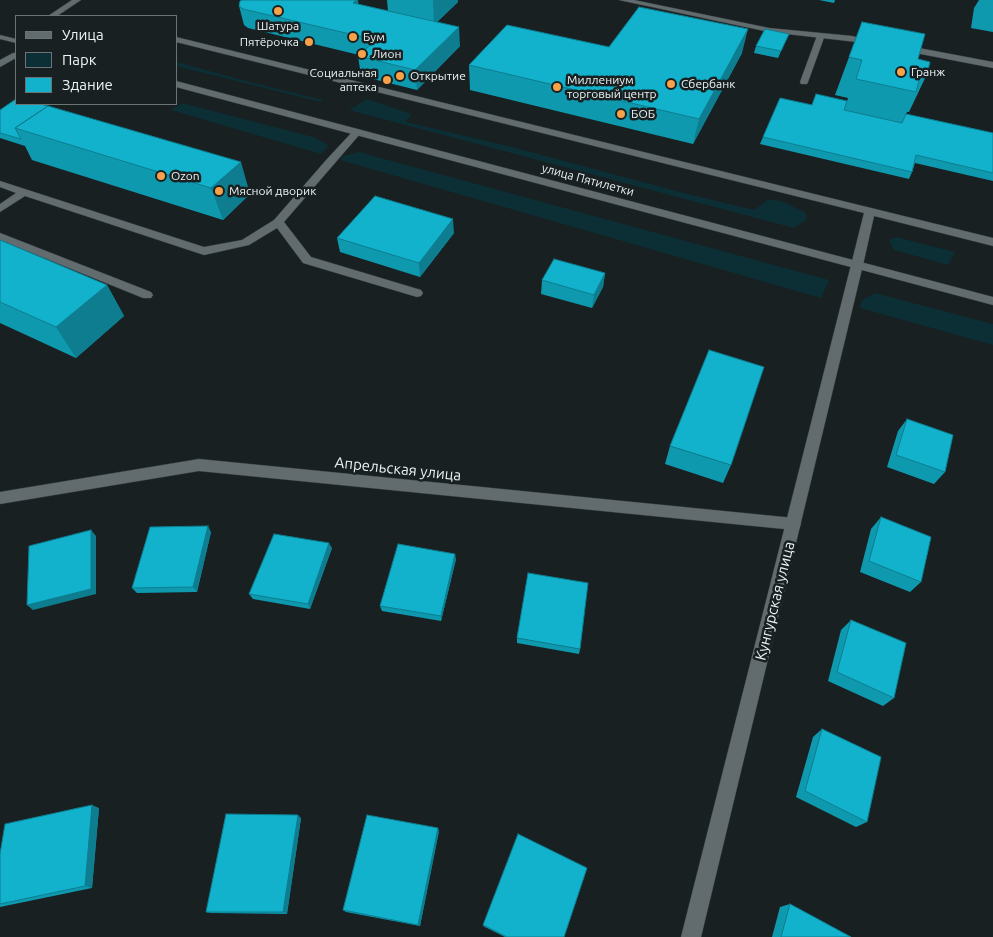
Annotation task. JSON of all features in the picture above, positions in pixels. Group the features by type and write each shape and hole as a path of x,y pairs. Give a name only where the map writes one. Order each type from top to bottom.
{"street":[{"path":"54,15 77,0"},
{"path":"623,0 769,30 821,35 880,44"},
{"path":"804,82 821,35"},
{"path":"0,37 15,39"},
{"path":"178,39 993,242"},
{"path":"890,45 993,65"},
{"path":"0,64 15,56"},
{"name":"улица Пятилетки","path":"178,85 993,301"},
{"path":"0,184 204,251 246,243 278,222 357,132"},
{"path":"0,209 24,192"},
{"name":"Кунгурская улица","path":"691,937 870,212"},
{"path":"278,222 307,260 417,293"},
{"name":"Апрельская улица","path":"0,498 199,465 794,524"}],"lane":[{"path":"0,236 148,295"}],"green space":[{"path":"178,63 323,100 321,102 178,66"},
{"path":"367,99 411,114 406,122 512,147 754,210 769,199 784,202 806,213 806,220 794,228 349,110"},
{"path":"182,103 313,137 327,144 328,147 321,154 171,110"},
{"path":"359,152 829,280 821,298 340,160 343,156"},
{"path":"898,237 955,252 948,265 894,250 889,241 892,238"},
{"path":"875,293 993,324 993,345 860,308 862,300"}],"building":[{"path":"242,0 357,0 353,3 459,27 415,70 358,56 376,40 243,9 239,6"},
{"path":"639,7 748,29 699,119 469,65 507,25 609,47"},
{"path":"862,22 925,34 918,59 930,62 927,74 921,73 916,92 856,79 862,60 849,57"},
{"path":"765,29 789,34 781,51 756,46"},
{"path":"816,94 847,101 844,110 902,123 906,114 993,133 993,173 916,155 912,172 763,137 780,98 812,105"},
{"path":"15,100 15,105 48,106 15,128 21,139 0,133 0,110"},
{"path":"48,106 241,162 211,188 15,128"},
{"path":"375,196 453,219 419,263 337,238"},
{"path":"0,240 107,285 56,327 0,302"},
{"path":"554,259 605,273 594,295 542,280"},
{"path":"709,350 764,367 731,465 670,446"},
{"path":"907,419 953,435 945,472 896,455"},
{"path":"881,517 931,537 921,582 869,561"},
{"path":"208,526 193,587 132,588 150,527"},
{"path":"91,530 91,589 27,605 29,546"},
{"path":"274,534 329,543 308,604 249,594"},
{"path":"398,544 455,554 441,616 380,606"},
{"path":"528,573 588,583 580,649 517,638"},
{"path":"851,620 906,643 894,698 837,672"},
{"path":"822,729 881,757 867,822 805,791"},
{"path":"92,805 85,886 0,904 0,854 5,824"},
{"path":"226,814 298,815 283,912 206,912"},
{"path":"367,815 438,828 418,925 343,910"},
{"path":"518,834 587,868 564,937 507,937 483,925"},
{"path":"790,904 851,937 781,937"}],"place":[{"name":"Шатура","path":"278,11"},
{"name":"Бум","path":"353,37"},
{"name":"Пятёрочка","path":"309,42"},
{"name":"Лион","path":"362,54"},
{"name":"Гранж","path":"901,72"},
{"name":"Открытие","path":"400,76"},
{"name":"Социальная аптека","path":"387,80"},
{"name":"Сбербанк","path":"671,84"},
{"name":"Миллениум торговый центр","path":"557,87"},
{"name":"БОБ","path":"621,114"},
{"name":"Ozon","path":"161,176"},
{"name":"Мясной дворик","path":"219,191"}]}
